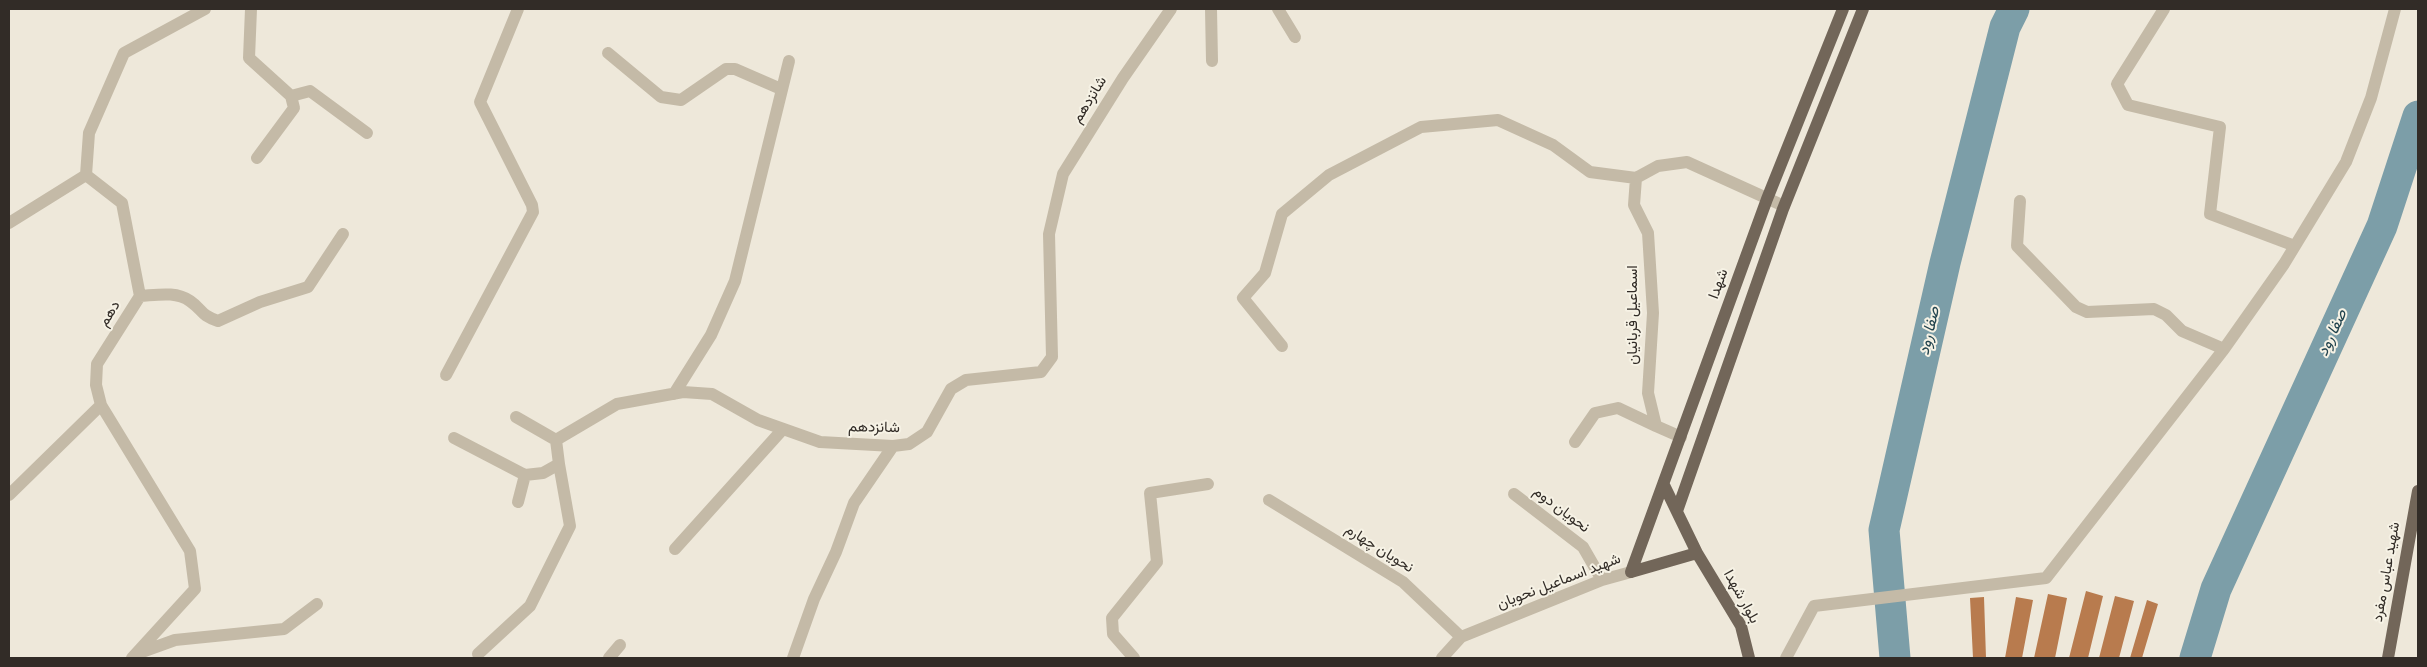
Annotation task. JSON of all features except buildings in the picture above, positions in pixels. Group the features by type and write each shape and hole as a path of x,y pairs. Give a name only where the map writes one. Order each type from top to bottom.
{"main road":[{"name":"شهدا","path":"1632,572 1767,199 1843,9"},
{"path":"1677,511 1784,206 1863,9"},
{"name":"بلوار شهدا","path":"1664,485 1697,554 1742,626 1749,658"},
{"name":"شهید عباس مفرد","path":"2388,658 2418,491"},
{"name":"شهید اسماعیل نحویان","path":"1632,572 1697,554"}],"street":[{"path":"9,223 86,175 89,133 124,53 205,9"},
{"path":"251,9 248,58 291,96 294,108 257,158"},
{"path":"446,375 532,212 532,205 480,102 518,9"},
{"name":"شانزدهم","path":"556,440 617,404 683,392 712,394 758,420 820,442 893,446 909,444 927,432 951,389 966,380 1042,372 1052,357 1049,234 1063,174 1123,78 1172,9"},
{"path":"1211,9 1212,61"},
{"path":"1278,9 1295,37"},
{"path":"2164,9 2117,84 2128,105 2220,128 2210,214 2295,246"},
{"path":"1786,658 1814,606 1928,594 2046,578 2224,349 2295,246 2346,162 2370,98 2395,9"},
{"path":"608,53 661,97 672,100 681,100 726,69 735,69 781,89"},
{"path":"674,394 711,335 735,281 789,61"},
{"path":"291,96 310,91 367,133"},
{"path":"1282,346 1243,298 1265,273 1282,214 1329,175 1421,127 1498,120 1552,145 1590,172 1636,178 1658,166 1687,162 1784,206"},
{"name":"دهم","path":"86,175 122,203 140,296 97,364 96,385 101,405 190,551 194,569 194,588 134,656"},
{"name":"اسماعیل قربانیان","path":"1636,178 1634,205 1648,233 1653,313 1648,393 1656,426"},
{"path":"2020,201 2017,246 2076,307 2087,312 2154,309 2166,315 2182,331 2224,349"},
{"path":"140,296 178,295 192,302 205,317 218,321 260,302 308,287 343,234"},
{"path":"9,494 101,405"},
{"path":"1575,442 1595,413 1618,408 1681,437"},
{"path":"478,654 530,606 570,526 556,440 516,417"},
{"path":"675,549 784,429"},
{"path":"454,438 525,475 543,473 559,464"},
{"path":"793,658 814,599 836,552 854,503 893,446"},
{"path":"518,502 525,475"},
{"path":"1134,658 1114,634 1112,618 1157,562 1150,492 1208,484"},
{"name":"نحویان دوم","path":"1514,494 1583,547 1602,580"},
{"name":"نحویان چهارم","path":"1269,500 1404,582 1462,637"},
{"name":"شهید اسماعیل نحویان","path":"1442,658 1462,637 1602,580 1632,572"},
{"path":"134,656 175,640 284,629 317,604"},
{"path":"609,658 620,645"}],"waterway":[{"name":"صفا رود","path":"1895,658 1884,530 1945,263 2005,27 2014,9"},
{"name":"صفا رود","path":"2195,658 2216,589 2382,226 2418,116"}]}
